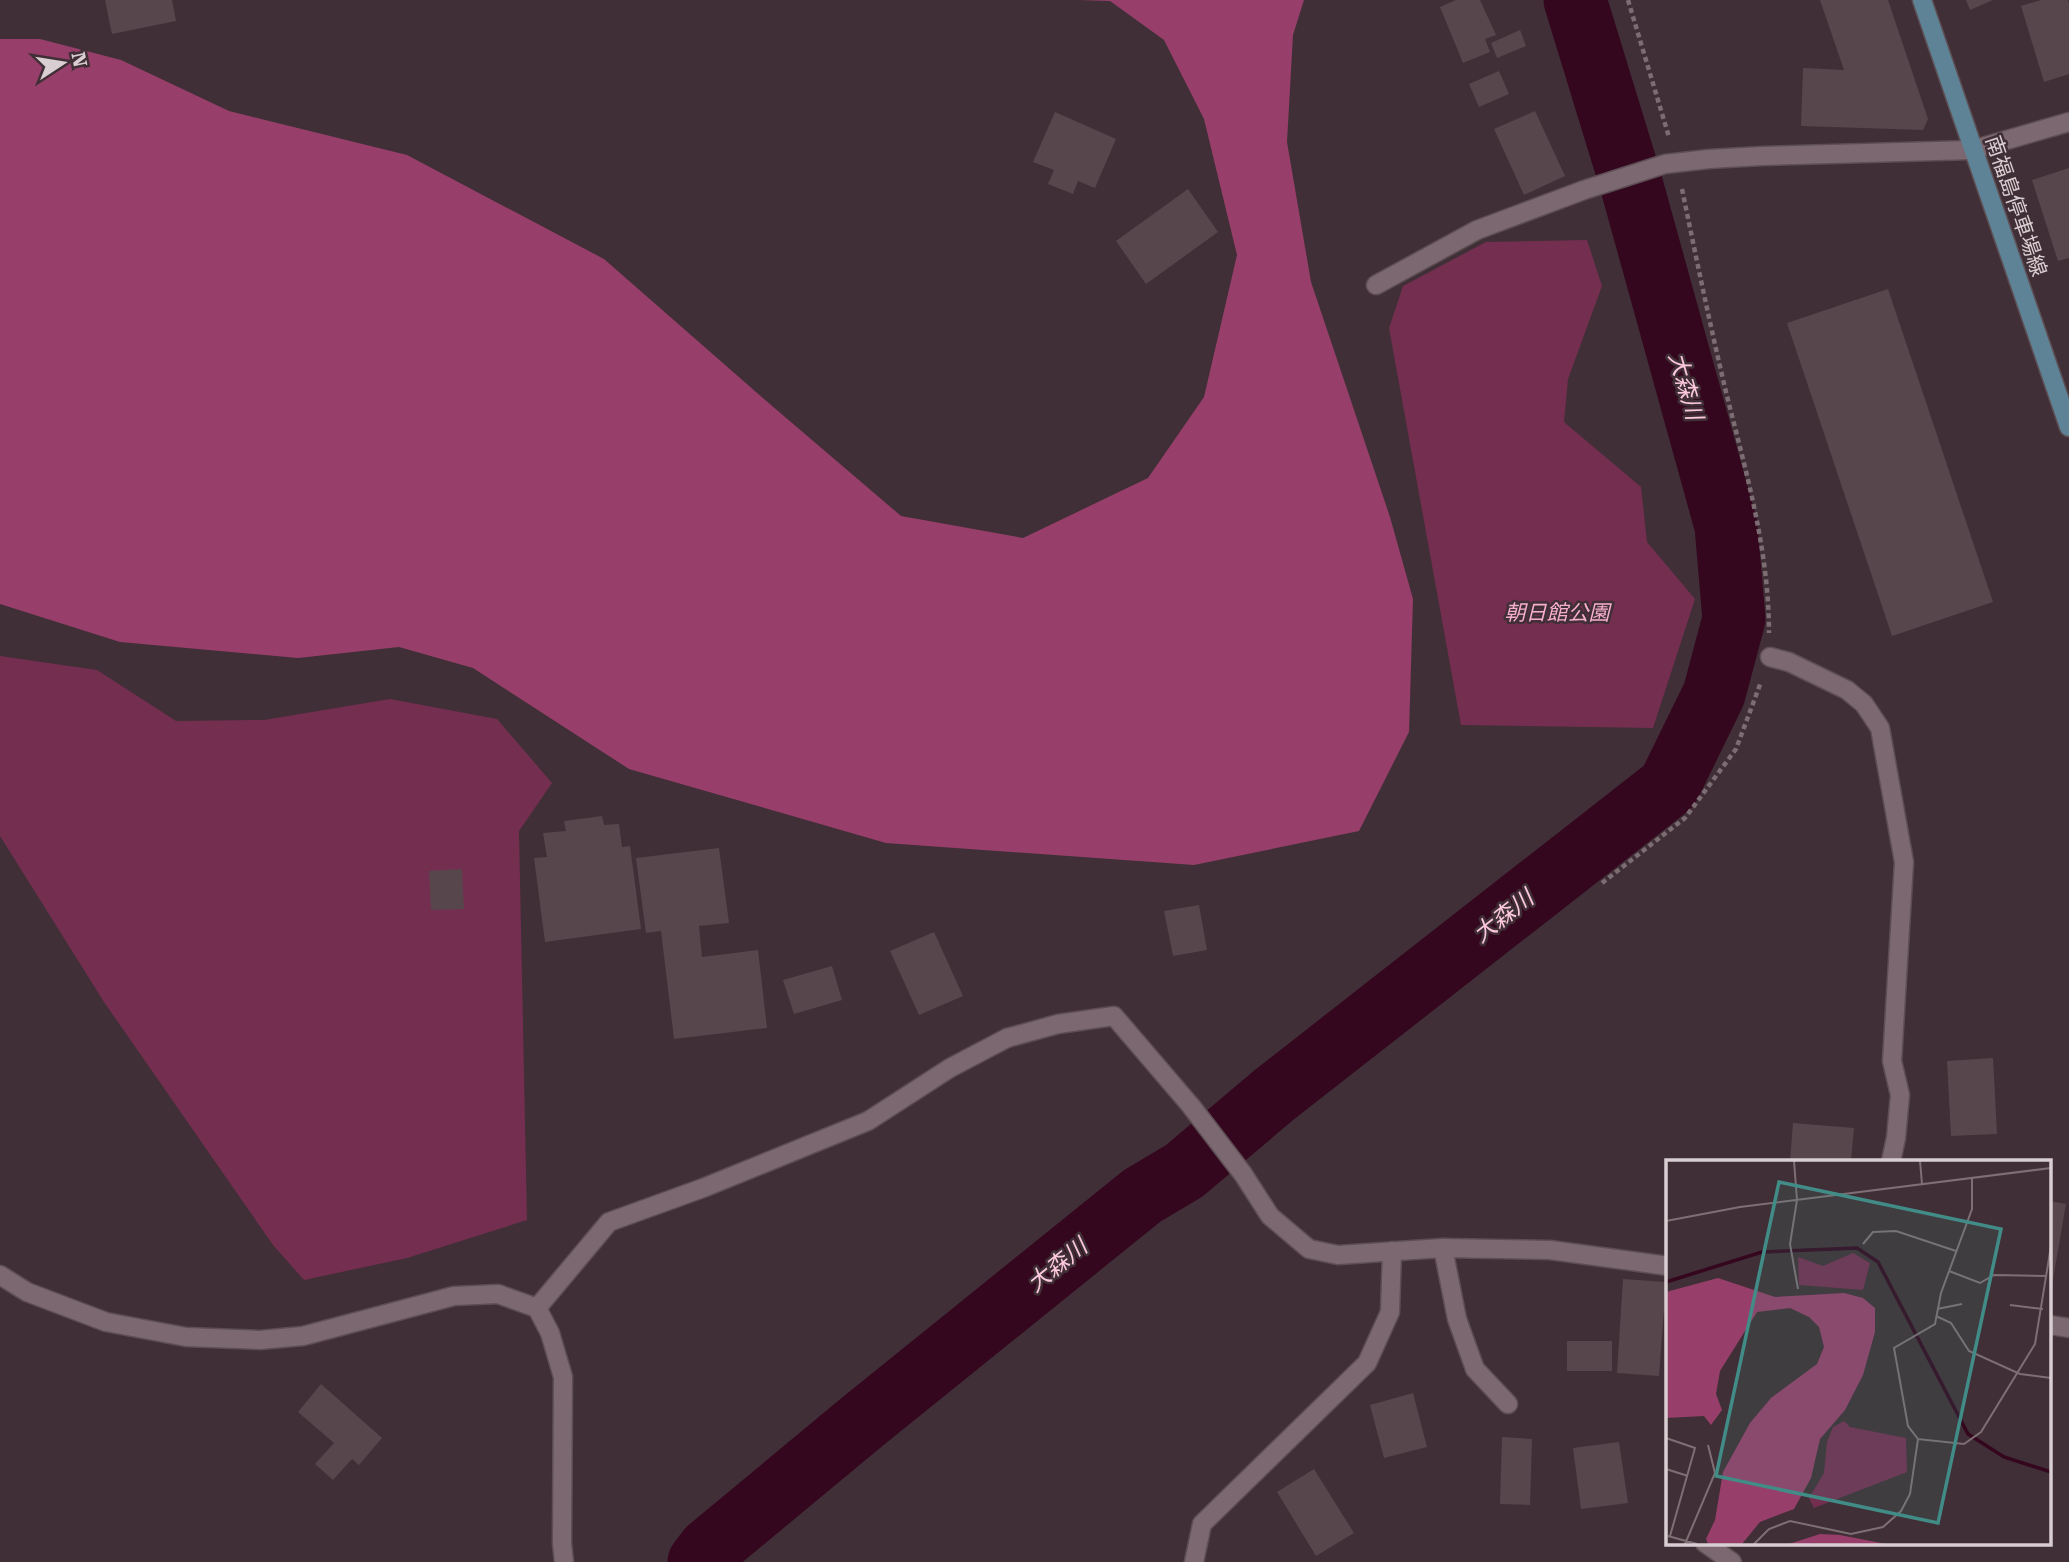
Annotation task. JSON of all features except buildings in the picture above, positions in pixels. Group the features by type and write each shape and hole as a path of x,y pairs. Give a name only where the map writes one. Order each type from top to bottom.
{"main road":[{"name":"南福島停車場線","path":"1922,0 2069,427"}],"street":[{"path":"1376,285 1477,230 1584,190 1671,163 1748,156 1972,150 2069,122"},
{"path":"1770,657 1789,662 1847,690 1864,704 1880,728 1905,862 1892,1061 1900,1095 1891,1160"},
{"path":"537,1308 609,1222 703,1188 867,1121 950,1068 1007,1038 1058,1024 1114,1016 1191,1106 1243,1174 1269,1216 1309,1249 1338,1255 1443,1248 1550,1250 1666,1266"},
{"path":"1443,1248 1457,1319 1475,1369 1508,1404"},
{"path":"1194,1562 1202,1524 1367,1363 1390,1312 1392,1251"},
{"path":"0,1275 27,1292 106,1322 186,1337 260,1340 303,1336 454,1296 498,1294 537,1308 550,1333 563,1377 564,1562"},
{"path":"1707,1544 1732,1562"}],"path":[{"path":"1602,883 1685,818 1736,749 1770,657 1769,601 1756,509 1628,0"}],"green space":[{"name":"朝日館公園","path":"1587,240 1602,286 1568,379 1564,422 1641,487 1647,542 1695,599 1653,728 1461,725 1389,328 1403,286 1486,242"},
{"path":"0,656 97,670 176,721 264,720 390,699 497,719 552,783 519,831 527,1220 407,1258 304,1280 273,1245 104,1002 0,836"}],"shaded area":[{"path":"1079,0 1304,0 1293,35 1287,142 1311,282 1390,517 1413,599 1409,732 1359,831 1194,865 886,843 629,769 473,668 399,647 298,658 120,642 0,604 0,39 40,39 121,60 229,111 407,155 604,259 901,516 1023,538 1148,478 1204,397 1237,255 1204,119 1164,40 1110,1"}],"waterway":[{"name":"大森川","path":"699,1562 709,1549 862,1422 1142,1196 1184,1171 1274,1095 1669,786 1714,694 1734,619 1726,526 1631,183 1575,0"}]}
